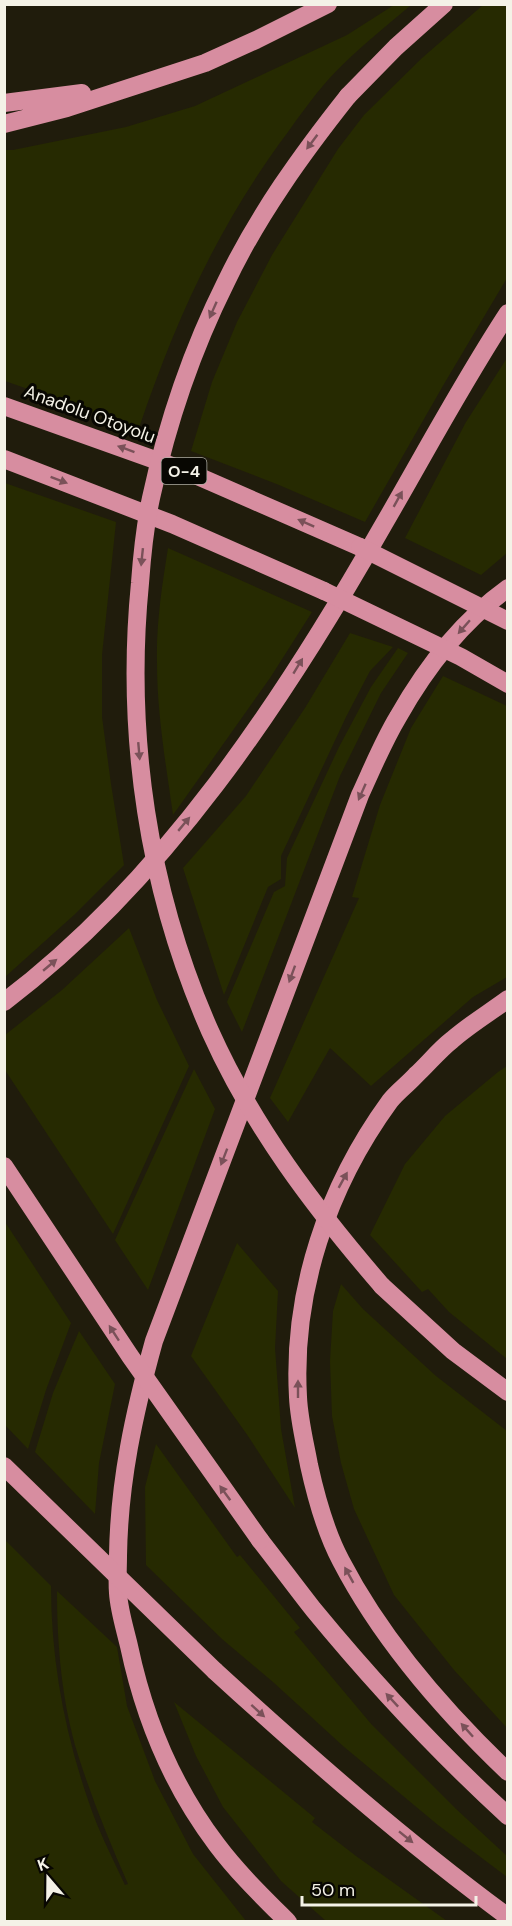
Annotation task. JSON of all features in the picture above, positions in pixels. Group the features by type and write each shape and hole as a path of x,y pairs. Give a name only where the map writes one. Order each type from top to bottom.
{"highway":[{"path":"4,124 68,108 205,63 328,4"},
{"path":"444,4 396,47 348,96 311,143 271,202 226,280 192,358 168,430 151,499 136,622 135,703 142,778 153,855 169,922 210,1032 238,1085 271,1143 305,1193 382,1286 453,1351 507,1392"},
{"path":"4,103 58,97 149,81"},
{"path":"4,1002 56,960 123,895 236,760 284,688 381,531 507,313"},
{"name":"Anadolu Otoyolu","path":"4,406 186,471 360,547 507,621"},
{"path":"4,459 172,524 324,591 462,657 507,684"},
{"path":"288,1922 249,1884 216,1844 189,1803 168,1763 145,1707 134,1669 118,1593 118,1518 124,1470 140,1392 154,1341 360,795 397,717 429,668 470,620 507,588"},
{"path":"507,999 452,1040 391,1100 339,1185 314,1253 305,1293 298,1347 298,1398 311,1473 325,1523 356,1589 396,1647 427,1686 507,1772"},
{"path":"4,1166 130,1356 260,1540 313,1609 388,1696 436,1747 507,1816"},
{"path":"4,1466 215,1671 346,1788 507,1917"}],"green space":[{"path":"394,5 411,5 357,51 327,81 263,167 241,202 220,237 184,311 139,428 5,381 5,150 126,127 195,106 347,35"},
{"path":"483,5 507,5 507,278 365,522 191,451 212,382 237,322 272,255 338,149 364,115 422,58"},
{"path":"507,358 507,553 481,575 405,538 466,422"},
{"path":"5,483 116,522 102,655 102,717 124,865 74,915 5,977"},
{"path":"168,548 312,612 270,678 173,815 157,682 158,619"},
{"path":"350,633 393,647 370,671 346,717 281,856 281,879 268,887 224,995 183,868 246,796 305,708"},
{"path":"398,648 408,653 381,693 340,776 242,1032 227,1002 274,892 285,886 287,858 339,747 371,687"},
{"path":"443,676 507,706 507,977 473,997 371,1086 330,1048 288,1122 270,1098 359,898 352,897 380,805 411,728"},
{"path":"129,928 157,1000 189,1066 113,1234 5,1070 5,1035 62,990"},
{"path":"507,1066 507,1359 449,1312 428,1289 422,1292 370,1235 405,1164 445,1116"},
{"path":"194,1069 215,1109 148,1290 115,1240"},
{"path":"5,1222 71,1323 46,1390 28,1449 5,1425"},
{"path":"237,1243 278,1291 275,1348 281,1429 295,1508 248,1436 191,1356"},
{"path":"341,1284 363,1309 436,1376 507,1431 507,1728 454,1670 394,1595 354,1509 341,1463 332,1416 330,1361 333,1311"},
{"path":"79,1331 115,1384 99,1463 95,1514 35,1452 53,1393"},
{"path":"156,1444 237,1557 240,1555 300,1628 294,1632 372,1725 507,1856 507,1877 438,1825 343,1746 222,1639 146,1565 145,1487"},
{"path":"5,1540 51,1586 57,1673 68,1730 93,1814 125,1885 128,1884 95,1804 78,1755 68,1715 58,1633 57,1591 117,1647 127,1706 155,1781 193,1854 246,1921 5,1921"},
{"path":"174,1702 315,1818 312,1822 447,1921 326,1921 281,1881 223,1807 196,1756"}]}
